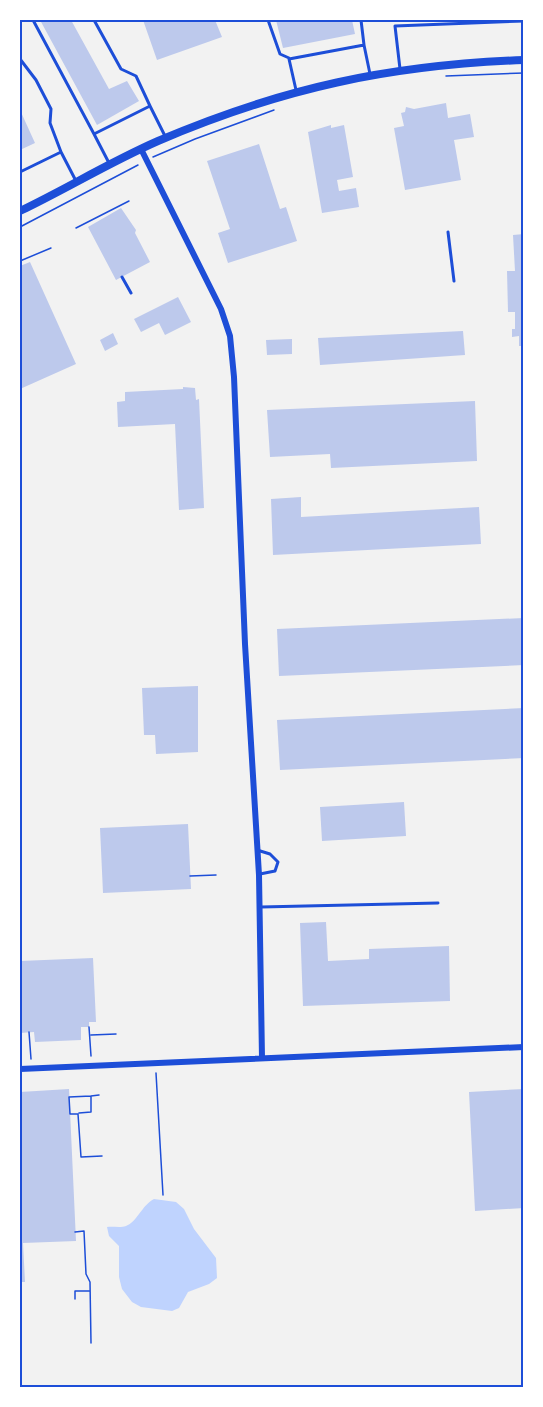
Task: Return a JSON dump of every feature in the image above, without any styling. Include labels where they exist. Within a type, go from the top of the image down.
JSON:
[{"type":"street","points":[[20,211],[166,138],[296,92],[400,69],[524,60]]},
{"type":"street","points":[[141,149],[221,309],[230,336],[234,365],[256,850],[259,874],[262,1058]]},
{"type":"street","points":[[20,1069],[524,1047]]},
{"type":"lane","points":[[33,20],[110,165]]},
{"type":"lane","points":[[94,20],[121,69],[135,76],[166,138]]},
{"type":"lane","points":[[268,20],[280,54],[289,58],[364,45]]},
{"type":"lane","points":[[361,20],[370,74]]},
{"type":"lane","points":[[392,20],[395,26],[400,69]]},
{"type":"lane","points":[[395,26],[524,21]]},
{"type":"lane","points":[[289,58],[296,92]]},
{"type":"lane","points":[[20,59],[36,80],[51,109],[50,123],[76,183]]},
{"type":"lane","points":[[94,134],[150,106]]},
{"type":"lane","points":[[20,172],[61,152]]},
{"type":"lane","points":[[448,232],[454,281]]},
{"type":"lane","points":[[122,277],[131,293]]},
{"type":"lane","points":[[256,850],[270,854],[279,861],[275,871],[259,874]]},
{"type":"lane","points":[[259,907],[438,903]]},
{"type":"path","points":[[437,76],[524,73]]},
{"type":"path","points":[[158,155],[280,108]]},
{"type":"path","points":[[20,227],[132,168]]},
{"type":"path","points":[[76,228],[129,201]]},
{"type":"path","points":[[20,261],[51,248]]},
{"type":"path","points":[[190,876],[216,875]]},
{"type":"path","points":[[89,1027],[91,1066]]},
{"type":"path","points":[[29,1032],[31,1069]]},
{"type":"path","points":[[90,1035],[116,1034]]},
{"type":"path","points":[[155,1063],[163,1195]]},
{"type":"path","points":[[91,1096],[91,1112],[70,1114],[69,1097],[99,1095]]},
{"type":"path","points":[[78,1114],[81,1157],[102,1156]]},
{"type":"path","points":[[75,1232],[84,1231],[86,1274],[90,1291],[91,1343]]},
{"type":"path","points":[[75,1299],[75,1291],[90,1291]]},
{"type":"water","points":[[154,1199],[176,1202],[184,1209],[194,1229],[216,1258],[217,1278],[209,1284],[188,1292],[179,1308],[172,1311],[141,1307],[132,1302],[122,1289],[119,1277],[119,1246],[109,1236],[107,1227],[124,1227],[130,1224]]},
{"type":"building","points":[[40,20],[71,20],[109,89],[127,81],[139,101],[97,125]]},
{"type":"building","points":[[143,20],[215,20],[222,37],[157,60]]},
{"type":"building","points":[[276,20],[352,20],[355,34],[283,48]]},
{"type":"building","points":[[446,103],[448,118],[470,114],[474,137],[454,140],[461,180],[405,190],[394,128],[404,126],[401,113],[405,112],[406,107],[414,109]]},
{"type":"building","points":[[20,110],[35,143],[20,150]]},
{"type":"building","points":[[331,125],[331,128],[344,125],[353,177],[337,180],[339,191],[356,188],[359,207],[322,213],[308,132]]},
{"type":"building","points":[[259,144],[280,209],[286,207],[297,241],[228,263],[218,233],[230,229],[207,161]]},
{"type":"building","points":[[121,208],[136,230],[135,233],[150,262],[116,280],[88,227]]},
{"type":"building","points":[[524,234],[524,346],[519,346],[519,336],[512,337],[512,329],[515,329],[515,312],[508,312],[507,271],[515,271],[513,235]]},
{"type":"building","points":[[30,262],[76,364],[20,389],[20,266]]},
{"type":"building","points":[[178,297],[191,322],[165,335],[159,323],[141,332],[134,319]]},
{"type":"building","points":[[463,331],[465,355],[320,365],[318,338]]},
{"type":"building","points":[[113,333],[118,344],[105,351],[100,340]]},
{"type":"building","points":[[292,339],[292,354],[267,355],[266,340]]},
{"type":"building","points":[[183,387],[195,388],[196,400],[199,399],[204,508],[179,510],[175,424],[118,427],[117,402],[125,401],[125,392],[183,389]]},
{"type":"building","points":[[475,401],[477,461],[331,468],[330,454],[270,457],[267,410]]},
{"type":"building","points":[[301,497],[301,517],[479,507],[481,544],[273,555],[271,499]]},
{"type":"building","points":[[524,618],[524,665],[279,676],[277,629]]},
{"type":"building","points":[[198,686],[198,752],[156,754],[155,735],[144,735],[142,688]]},
{"type":"building","points":[[524,708],[524,758],[280,770],[277,720]]},
{"type":"building","points":[[404,802],[406,836],[322,841],[320,807]]},
{"type":"building","points":[[188,824],[191,889],[103,893],[100,828]]},
{"type":"building","points":[[326,922],[328,961],[369,959],[369,949],[449,946],[450,1001],[303,1006],[300,923]]},
{"type":"building","points":[[93,958],[96,1022],[89,1022],[89,1027],[81,1027],[81,1040],[35,1042],[34,1032],[20,1033],[20,961]]},
{"type":"building","points":[[69,1089],[76,1241],[23,1243],[25,1282],[20,1282],[20,1092]]},
{"type":"building","points":[[524,1089],[524,1208],[475,1211],[469,1092]]}]
